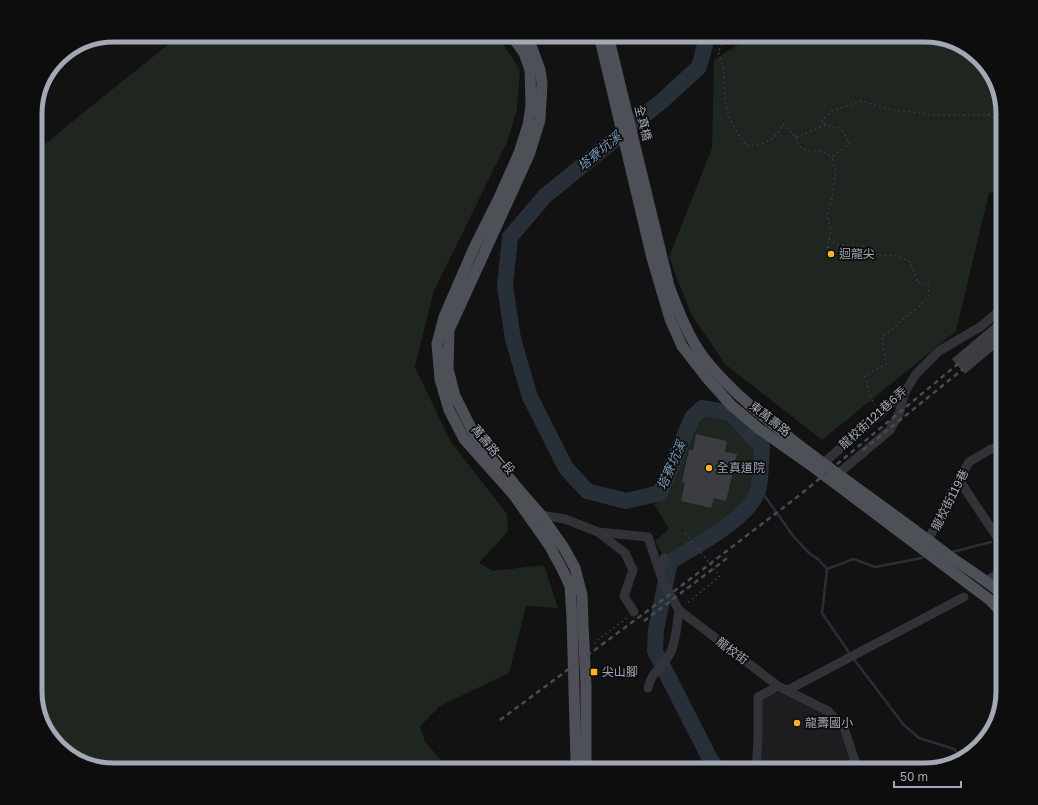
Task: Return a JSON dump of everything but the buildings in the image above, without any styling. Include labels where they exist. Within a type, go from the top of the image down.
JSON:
[{"type":"main road","name":"萬壽路一段","points":[[516,42],[524,53],[530,70],[531,106],[528,125],[519,153],[500,198],[474,248],[444,317],[438,344],[440,379],[449,410],[464,439],[564,548],[575,568],[582,595],[586,686],[586,763]]},
{"type":"main road","name":"萬壽路一段","points":[[528,42],[540,70],[542,83],[540,120],[529,156],[449,330],[448,369],[455,396],[473,432],[515,486],[536,518],[570,586],[575,763]]},
{"type":"main road","name":"全真橋","points":[[601,42],[616,112],[634,162]]},
{"type":"main road","name":"全真橋","points":[[610,42],[622,93],[634,162]]},
{"type":"main road","name":"東萬壽路","points":[[634,162],[669,286],[680,315],[691,336],[706,359],[747,402],[820,466],[923,550],[990,600],[996,606]]},
{"type":"main road","name":"東萬壽路","points":[[634,162],[652,258],[670,319],[682,346],[706,378],[726,399],[758,428],[820,466]]},
{"type":"main road","points":[[758,428],[766,419]]},
{"type":"main road","name":"東萬壽路","points":[[834,477],[929,540],[996,590]]},
{"type":"street","name":"龍校街121巷6弄","points":[[820,466],[905,392],[916,374],[940,351],[980,327],[996,314]]},
{"type":"street","points":[[834,477],[890,430],[900,414],[905,392]]},
{"type":"street","points":[[748,437],[758,428]]},
{"type":"street","name":"龍校街119巷","points":[[923,550],[948,499],[969,462],[991,449],[996,448]]},
{"type":"street","points":[[959,480],[996,536]]},
{"type":"street","name":"龍校街","points":[[536,518],[565,519],[598,532],[648,537],[663,582],[679,610],[778,686],[828,711],[844,728],[856,763]]},
{"type":"street","points":[[598,532],[625,553],[633,570],[624,596],[634,612]]},
{"type":"street","points":[[659,570],[664,563],[664,558]]},
{"type":"street","points":[[991,578],[996,575]]},
{"type":"street","points":[[788,690],[964,597]]},
{"type":"street","points":[[648,688],[652,676],[668,657],[672,649],[679,610]]},
{"type":"street","points":[[756,763],[758,697],[778,686]]},
{"type":"path","points":[[723,42],[718,52],[723,72],[726,105],[729,118],[746,146],[768,142],[779,131],[783,124],[796,137],[798,146],[807,151],[821,151],[832,157],[836,170],[832,198],[827,215],[831,230],[827,246],[829,253]]},
{"type":"path","points":[[832,157],[850,142],[840,128],[821,122],[831,111],[861,101],[893,110],[936,115],[987,115],[996,113]]},
{"type":"path","points":[[987,115],[996,118]]},
{"type":"path","points":[[796,137],[826,124]]},
{"type":"path","points":[[829,238],[837,245],[862,246],[878,255],[898,256],[910,262],[918,283],[928,284],[929,297],[882,338],[886,364],[865,376],[870,396],[880,414]]},
{"type":"path","points":[[827,246],[832,248]]},
{"type":"path","points":[[679,610],[720,576],[685,533]]},
{"type":"path","points":[[594,649],[595,642],[634,612]]},
{"type":"shaded area","points":[[171,42],[502,42],[520,70],[517,109],[507,142],[433,293],[415,367],[451,442],[507,514],[508,531],[479,563],[493,571],[544,565],[558,608],[526,606],[509,673],[440,706],[420,726],[425,742],[444,763],[109,763],[100,762],[82,756],[63,742],[54,731],[44,710],[42,696],[42,147]]},
{"type":"shaded area","points":[[743,42],[938,43],[951,47],[975,63],[989,82],[994,95],[996,114],[996,192],[989,193],[956,331],[822,440],[725,364],[691,314],[669,257],[712,148],[714,60]]},
{"type":"shaded area","points":[[705,413],[728,417],[757,446],[755,481],[750,497],[731,519],[666,562],[655,541],[669,529],[654,504],[664,498],[695,424]]},
{"type":"shaded area","name":"龍壽國小","points":[[781,692],[825,712],[841,733],[852,763],[759,763],[762,700],[774,693]]},
{"type":"waterway","name":"塔寮坑溪","points":[[705,42],[699,67],[663,100],[545,196],[510,237],[505,286],[513,339],[530,397],[566,468],[587,491],[626,501],[660,493],[692,418],[702,408],[731,413],[762,447],[759,487],[754,498],[746,509],[722,530],[670,562],[656,629],[655,651],[713,763]]},
{"type":"waterway","points":[[759,488],[794,537],[827,569],[822,613],[850,654]]},
{"type":"waterway","points":[[952,552],[991,542]]},
{"type":"waterway","points":[[827,569],[854,559],[875,567],[922,558]]},
{"type":"waterway","points":[[853,658],[903,724],[919,738],[954,749],[959,754]]},
{"type":"railway","points":[[500,720],[681,586],[801,494],[959,363]]},
{"type":"railway","points":[[863,450],[963,369]]},
{"type":"railway","points":[[644,621],[730,556]]},
{"type":"place","name":"迴龍尖","points":[[831,254]]},
{"type":"place","name":"全真道院","points":[[709,468]]},
{"type":"place","name":"尖山腳","points":[[594,672]]},
{"type":"place","name":"龍壽國小","points":[[797,723]]}]
